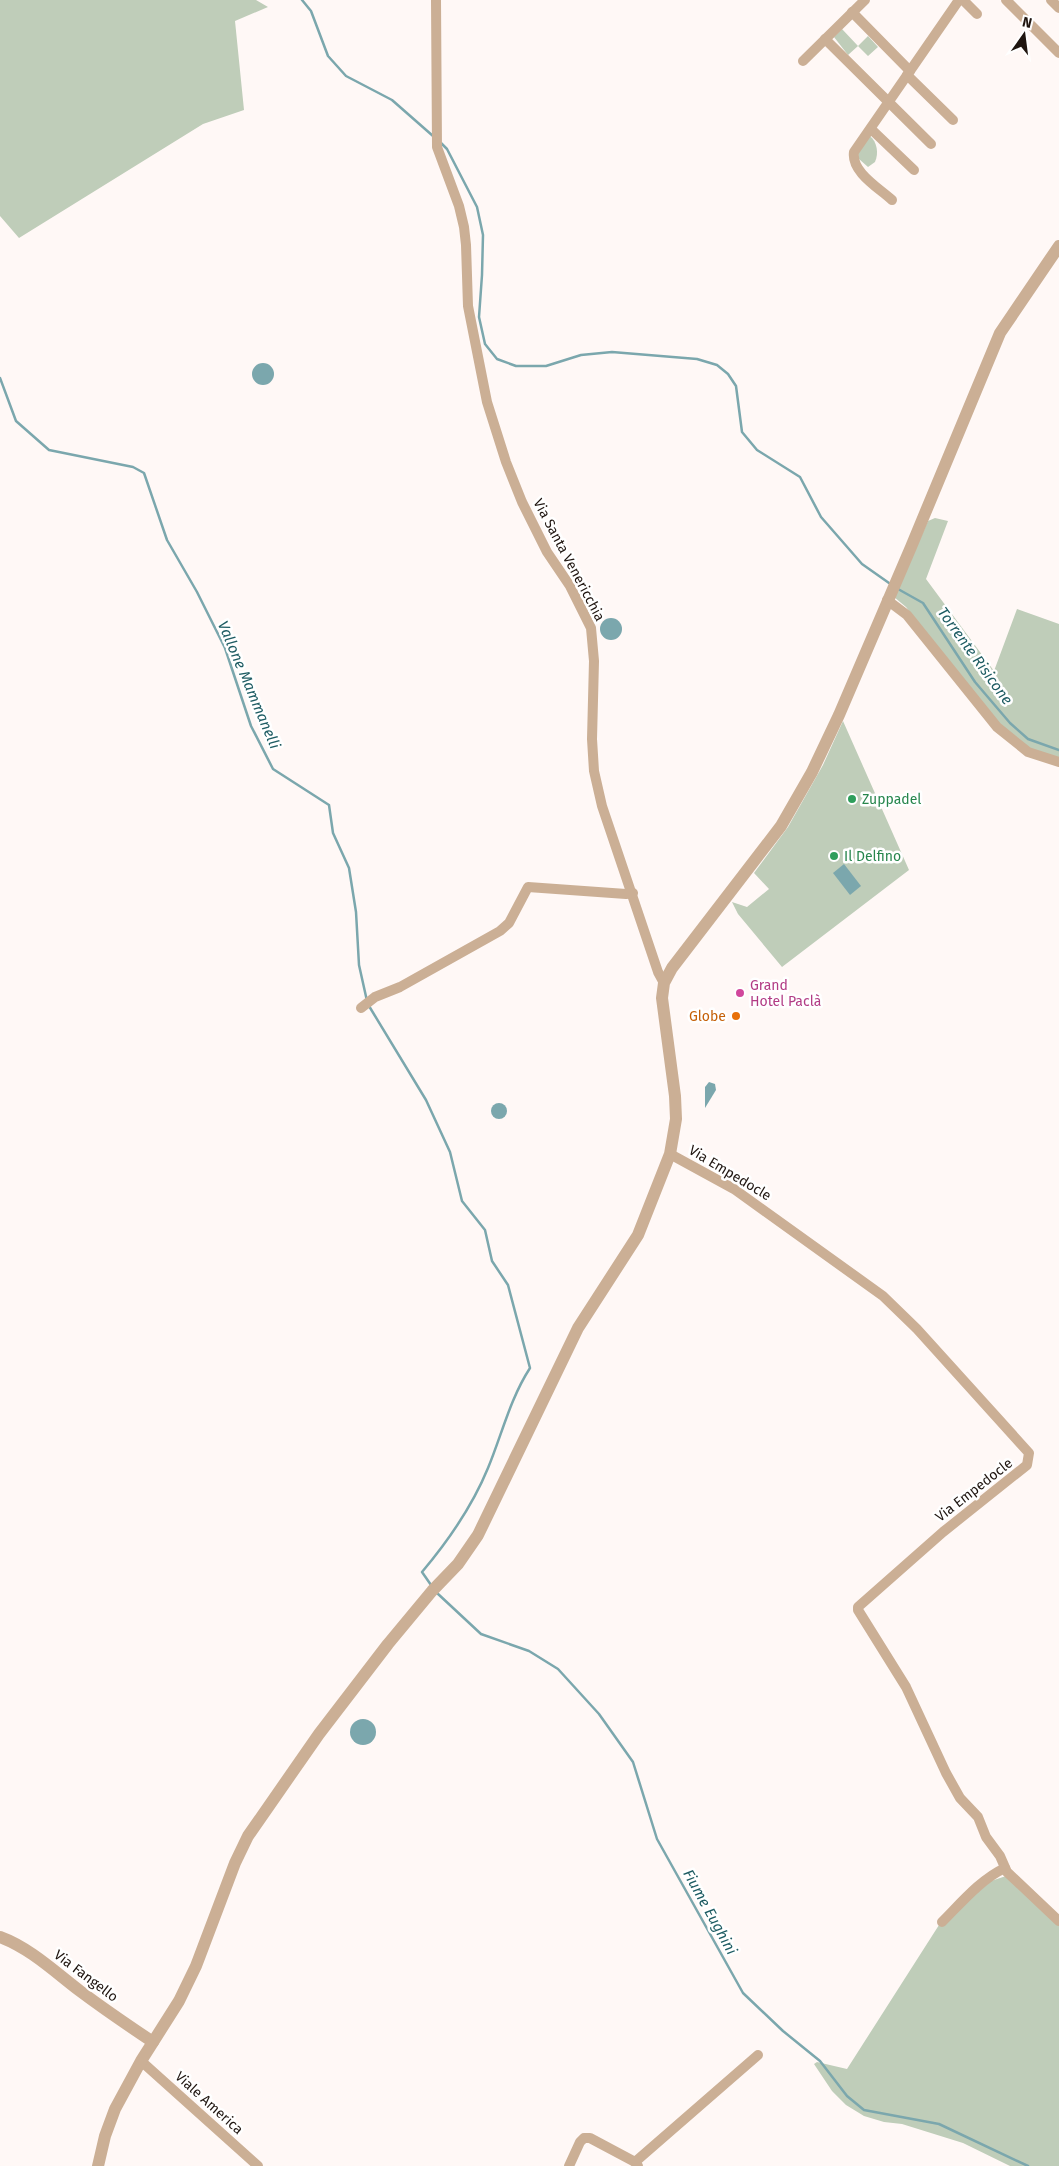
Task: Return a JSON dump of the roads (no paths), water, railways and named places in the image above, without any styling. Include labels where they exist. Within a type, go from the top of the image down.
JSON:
[{"type":"street","name":"Via Santa Venericchia","points":[[436,0],[437,147],[459,206],[464,227],[468,306],[487,402],[506,462],[522,502],[547,552],[570,586],[591,628],[594,661],[592,739],[594,771],[602,806],[633,893],[658,972],[664,983]]},
{"type":"street","points":[[803,61],[865,0]]},
{"type":"street","points":[[892,200],[856,167],[853,159],[854,152],[959,0]]},
{"type":"street","points":[[963,0],[977,14]]},
{"type":"street","points":[[1006,0],[1059,53]]},
{"type":"street","points":[[1051,0],[1059,8]]},
{"type":"street","points":[[852,12],[953,120]]},
{"type":"street","points":[[825,39],[931,144]]},
{"type":"street","points":[[871,129],[914,170]]},
{"type":"street","points":[[98,2166],[105,2136],[115,2109],[141,2061],[179,2001],[196,1966],[235,1864],[248,1836],[319,1734],[402,1626],[458,1564],[478,1535],[578,1328],[638,1235],[670,1154],[676,1119],[675,1096],[662,998],[664,983],[672,968],[786,818],[823,751],[1000,333],[1059,246]]},
{"type":"street","points":[[887,600],[907,615],[997,727],[1028,752],[1059,762]]},
{"type":"street","points":[[361,1008],[375,997],[400,987],[500,931],[509,923],[528,887],[633,893]]},
{"type":"street","name":"Via Empedocle","points":[[670,1154],[734,1189],[883,1296],[917,1329],[978,1399],[1026,1447],[1029,1453],[1027,1465],[943,1532],[858,1607],[858,1610],[906,1687],[946,1773],[960,1798],[978,1817],[986,1837],[1000,1856],[1005,1868],[1014,1881],[1059,1922]]},
{"type":"street","points":[[942,1922],[971,1894],[997,1872],[1005,1868]]},
{"type":"street","name":"Via Fangello","points":[[0,1937],[29,1953],[102,2008],[153,2042]]},
{"type":"street","points":[[569,2166],[580,2142],[584,2138],[590,2138],[637,2164],[758,2055]]},
{"type":"street","name":"Viale America","points":[[141,2061],[258,2166]]},
{"type":"water","points":[[263,363],[271,366],[274,374],[271,382],[263,385],[255,382],[252,374],[255,366]]},
{"type":"water","points":[[611,618],[619,621],[622,629],[619,637],[611,640],[603,637],[600,629],[603,621]]},
{"type":"water","points":[[844,864],[861,886],[850,895],[833,873]]},
{"type":"water","points":[[709,1082],[715,1084],[716,1090],[705,1108],[705,1087]]},
{"type":"water","points":[[499,1103],[505,1105],[507,1111],[505,1117],[499,1119],[493,1117],[491,1111],[493,1105]]},
{"type":"water","points":[[363,1719],[372,1723],[376,1732],[372,1741],[363,1745],[354,1741],[350,1732],[354,1723]]},
{"type":"waterway","name":"Torrente Risicone","points":[[302,0],[311,11],[328,56],[346,76],[392,100],[433,136]]},
{"type":"waterway","name":"Torrente Risicone","points":[[441,143],[447,149],[477,207],[483,235],[479,317],[485,344],[497,359],[516,366],[546,366],[581,355],[612,352],[697,359],[717,365],[728,374],[736,386],[742,432],[757,450],[800,477],[821,517],[862,564],[889,583]]},
{"type":"waterway","name":"Vallone Mammanelli","points":[[0,378],[16,421],[49,450],[133,467],[144,473],[167,540],[197,592],[225,648],[251,726],[273,769],[329,805],[333,833],[349,868],[356,912],[359,965],[367,1001]]},
{"type":"waterway","name":"Torrente Risicone","points":[[898,589],[923,603],[975,682],[1010,723],[1028,739],[1059,750]]},
{"type":"waterway","name":"Vallone Mammanelli","points":[[369,1006],[426,1100],[450,1152],[462,1201],[485,1230],[492,1261],[508,1285],[530,1368],[512,1404],[488,1468],[475,1496],[451,1535],[422,1572],[431,1585]]},
{"type":"waterway","name":"Fiume Eughini","points":[[437,1593],[481,1634],[529,1651],[558,1669],[599,1714],[633,1762],[657,1839],[743,1993],[783,2031],[820,2061],[847,2096],[864,2110],[939,2124],[1028,2166]]},
{"type":"place","name":"Zuppadel","points":[[852,799]]},
{"type":"place","name":"Il Delfino","points":[[834,856]]},
{"type":"place","name":"Grand Hotel Paclà","points":[[740,993]]},
{"type":"place","name":"Globe","points":[[736,1016]]}]
